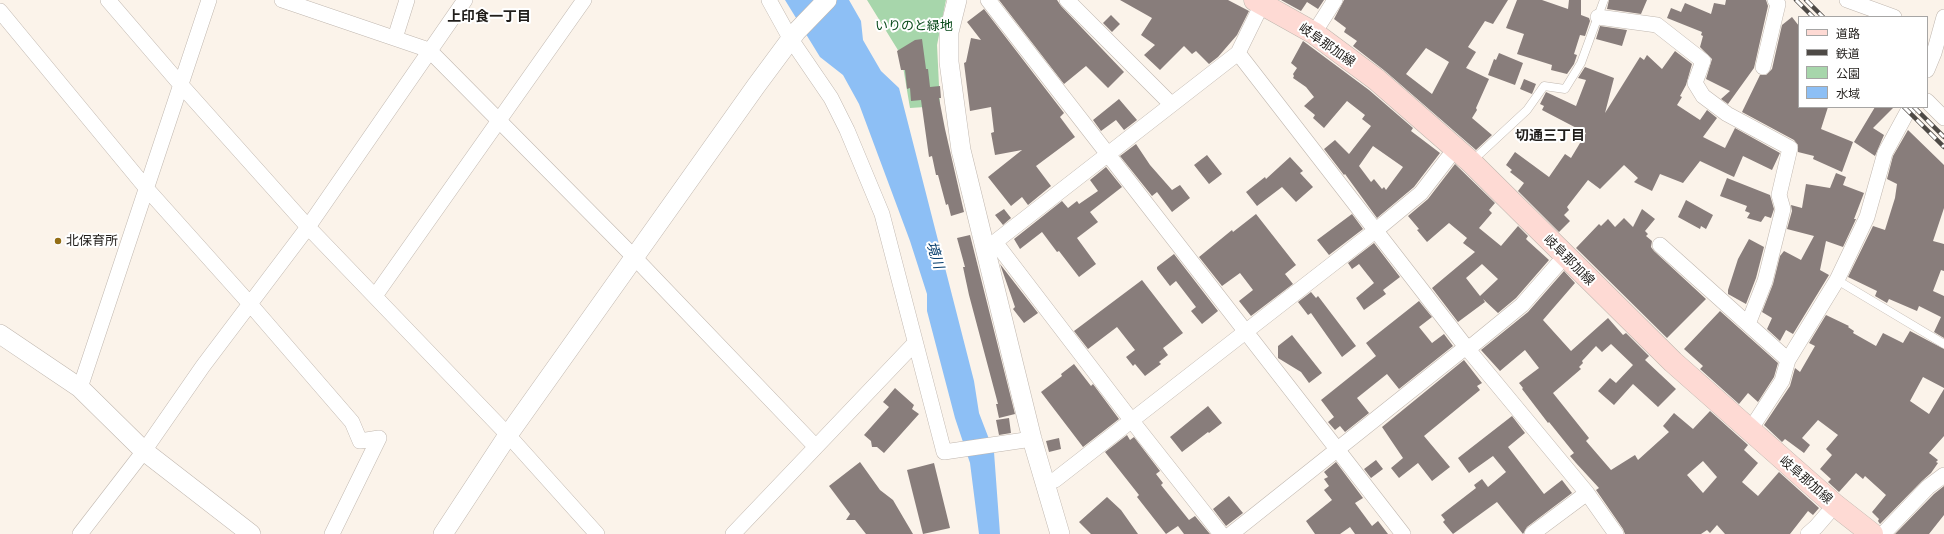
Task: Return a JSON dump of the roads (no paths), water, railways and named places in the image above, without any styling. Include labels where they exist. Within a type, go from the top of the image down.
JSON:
[{"type":"main road","name":"岐阜那加線","points":[[1258,2],[1314,33],[1377,80],[1463,156],[1672,362],[1835,505],[1872,534]]},
{"type":"street","points":[[4,0],[0,11],[146,189],[250,304],[352,422],[360,441],[379,438],[332,534]]},
{"type":"street","points":[[108,0],[181,85],[308,227],[508,435],[597,534]]},
{"type":"street","points":[[80,388],[209,0]]},
{"type":"street","points":[[282,0],[429,50],[634,258],[816,447]]},
{"type":"street","points":[[395,38],[407,0]]},
{"type":"street","points":[[80,534],[144,451],[250,304],[308,227],[465,0]]},
{"type":"street","points":[[375,296],[584,0]]},
{"type":"street","points":[[769,0],[793,35],[831,98],[847,130],[882,214],[944,452],[1032,439]]},
{"type":"street","points":[[443,534],[508,435],[793,35],[827,0]]},
{"type":"street","points":[[957,0],[950,32],[949,62],[961,150],[989,245],[1032,439],[1060,534]]},
{"type":"street","points":[[988,0],[1404,534]]},
{"type":"street","points":[[1067,0],[1171,104]]},
{"type":"street","points":[[1314,33],[1335,0]]},
{"type":"street","points":[[1763,67],[1778,4],[1775,0]]},
{"type":"street","points":[[1848,0],[1891,16]]},
{"type":"street","points":[[989,245],[1238,53],[1258,2]]},
{"type":"street","points":[[1928,63],[1933,30],[1944,16]]},
{"type":"street","points":[[1598,17],[1657,25],[1703,61],[1695,83],[1703,96],[1727,114],[1790,148],[1779,195],[1783,209],[1765,281],[1748,324]]},
{"type":"street","points":[[1238,53],[1466,347],[1586,493],[1616,534]]},
{"type":"street","points":[[1928,102],[1944,118]]},
{"type":"street","points":[[1750,430],[1782,381],[1788,360],[1837,280],[1867,217],[1885,153],[1909,108]]},
{"type":"street","points":[[1045,483],[1055,480],[1132,421],[1375,230],[1421,193],[1463,156]]},
{"type":"street","points":[[989,245],[1132,421],[1221,534]]},
{"type":"street","points":[[1660,245],[1788,360]]},
{"type":"street","points":[[1231,534],[1466,347],[1473,345],[1522,305],[1565,256]]},
{"type":"street","points":[[0,334],[80,388],[144,451],[251,534]]},
{"type":"street","points":[[733,534],[915,343]]},
{"type":"street","points":[[1883,534],[1928,487],[1944,475]]},
{"type":"street","points":[[1532,534],[1586,493]]},
{"type":"street","points":[[1808,534],[1835,505]]},
{"type":"lane","points":[[1463,156],[1527,110],[1544,86],[1565,89],[1581,63],[1604,0]]},
{"type":"lane","points":[[1837,280],[1944,344]]},
{"type":"water","name":"境川","points":[[785,0],[849,0],[861,21],[863,40],[881,71],[899,88],[974,381],[979,413],[994,452],[1000,534],[979,534],[970,463],[955,418],[927,311],[927,294],[910,241],[859,104],[843,75],[820,57]]},
{"type":"railway","points":[[1796,0],[1812,16]]},
{"type":"railway","points":[[1806,0],[1822,16]]},
{"type":"railway","points":[[1905,108],[1944,147]]},
{"type":"railway","points":[[1915,108],[1944,137]]},
{"type":"place","name":"北保育所","points":[[58,241]]},
{"type":"district","name":"上印食一丁目","points":[[489,17]]},
{"type":"district","name":"切通三丁目","points":[[1550,136]]},
{"type":"park label","name":"いりのと緑地","points":[[914,26]]}]
